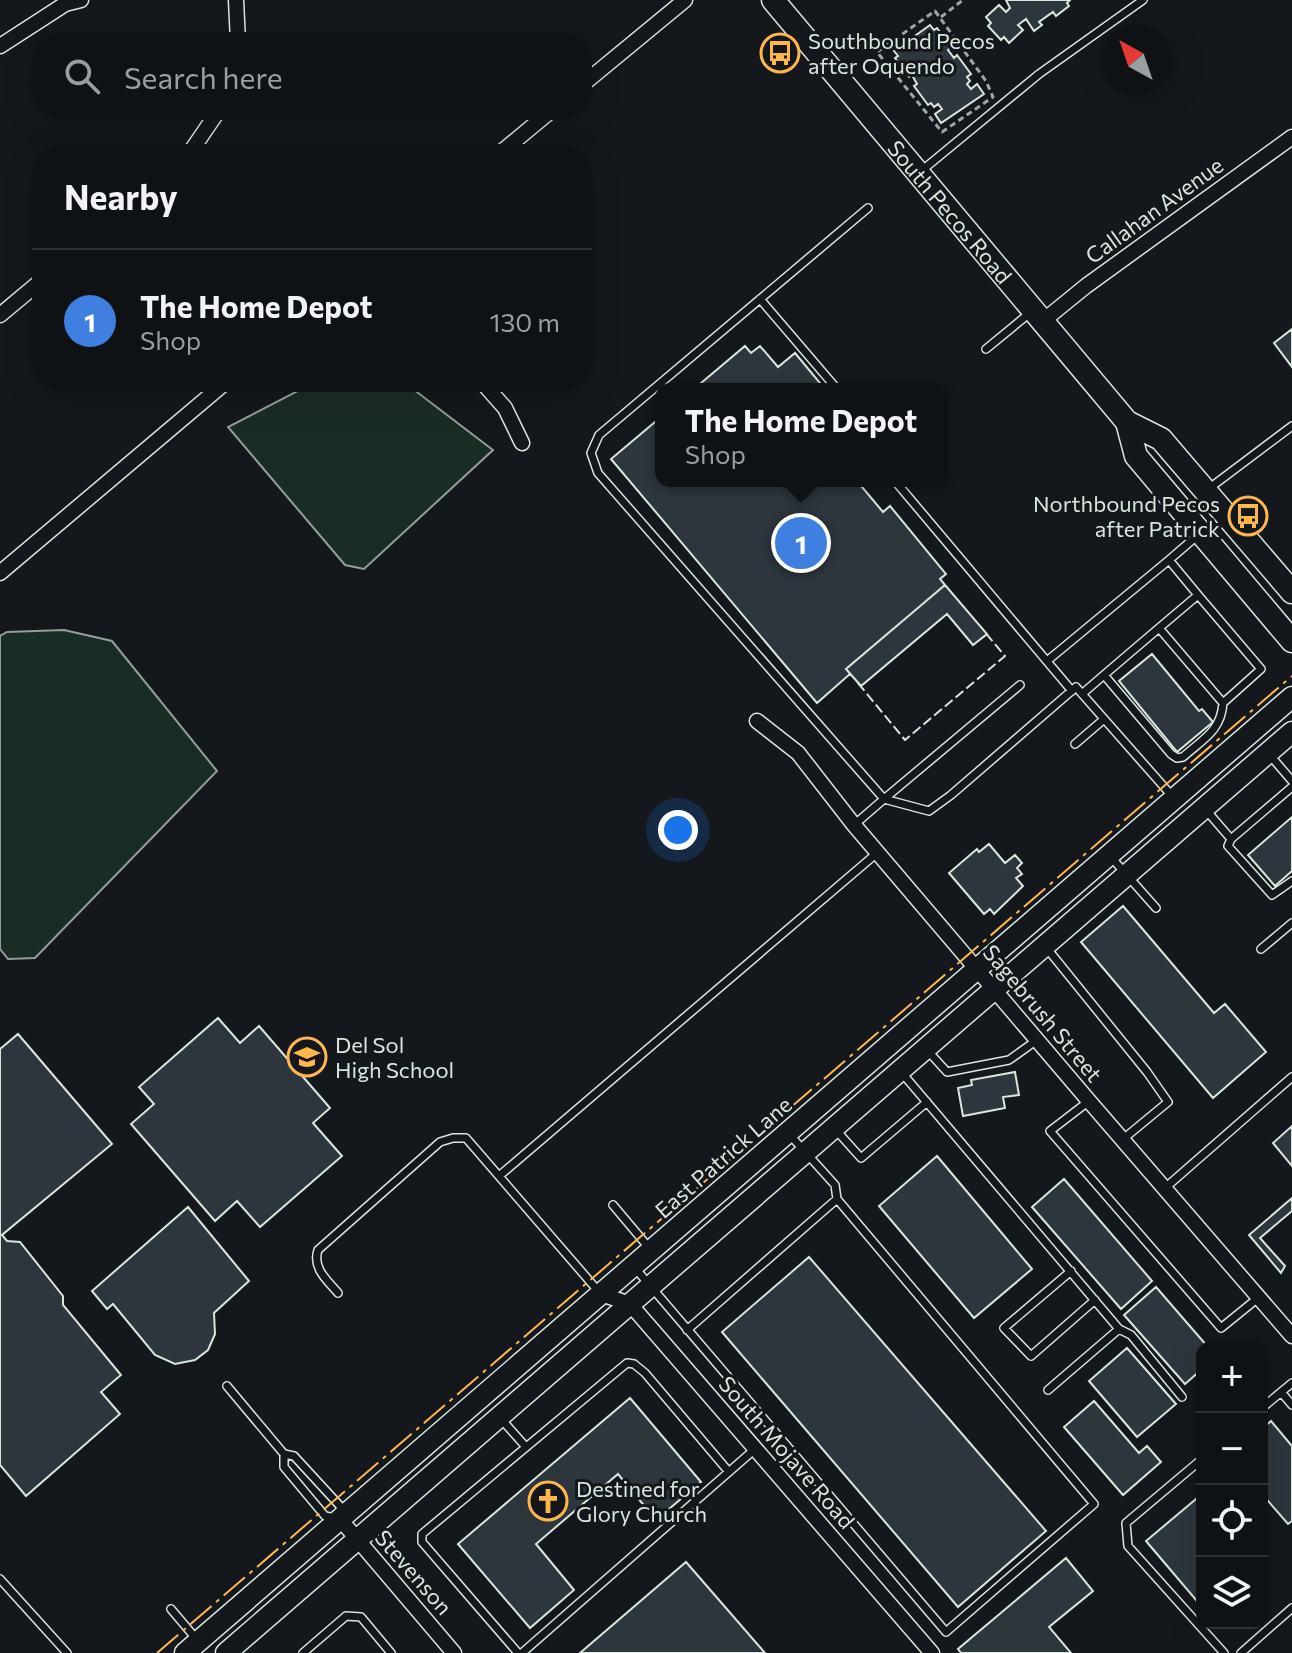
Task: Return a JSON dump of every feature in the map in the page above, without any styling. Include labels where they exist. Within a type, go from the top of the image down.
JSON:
[{"type":"main road","name":"South Pecos Road","points":[[773,0],[1127,422],[1161,439],[1292,592]]},
{"type":"main road","name":"South Pecos Road","points":[[1127,422],[1136,456],[1292,641]]},
{"type":"main road","name":"East Patrick Lane","points":[[192,1647],[1292,697]]},
{"type":"main road","points":[[226,1653],[1292,732]]},
{"type":"street","points":[[0,46],[65,4],[81,0]]},
{"type":"street","points":[[236,0],[238,32]]},
{"type":"street","points":[[592,77],[685,0]]},
{"type":"street","points":[[196,144],[212,120]]},
{"type":"street","points":[[511,144],[540,120]]},
{"type":"street","name":"Callahan Avenue","points":[[1038,315],[1086,286],[1292,137]]},
{"type":"street","points":[[0,315],[32,288]]},
{"type":"street","points":[[0,573],[214,392]]},
{"type":"street","points":[[491,392],[505,408],[522,443]]},
{"type":"street","name":"Sagebrush Street","points":[[757,721],[798,753],[854,825],[1292,1336]]},
{"type":"street","name":"South Mojave Road","points":[[601,1294],[630,1304],[932,1653]]},
{"type":"street","name":"Stevenson","points":[[340,1519],[454,1653]]},
{"type":"lane","points":[[919,173],[1039,74],[1143,0]]},
{"type":"lane","points":[[661,383],[868,208]]},
{"type":"lane","points":[[760,299],[832,383]]},
{"type":"lane","points":[[986,349],[1038,315]]},
{"type":"lane","points":[[655,388],[599,435],[591,453],[598,473],[884,799],[929,811],[1076,687],[1174,799]]},
{"type":"lane","points":[[1206,491],[1292,426]]},
{"type":"lane","points":[[900,487],[1072,691]]},
{"type":"lane","points":[[1047,661],[1201,533]]},
{"type":"lane","points":[[1169,560],[1261,669],[1223,703]]},
{"type":"lane","points":[[1082,694],[1198,595]]},
{"type":"lane","points":[[1104,675],[1171,754],[1177,758],[1183,757],[1218,726],[1223,703],[1159,628]]},
{"type":"lane","points":[[854,825],[1020,685]]},
{"type":"lane","points":[[1075,744],[1103,720]]},
{"type":"lane","points":[[1268,753],[1291,778],[1231,839],[1228,846],[1272,895],[1292,881]]},
{"type":"lane","points":[[1204,807],[1231,839]]},
{"type":"lane","points":[[499,1176],[878,852]]},
{"type":"lane","points":[[1109,855],[1156,908]]},
{"type":"lane","points":[[1261,949],[1292,923]]},
{"type":"lane","points":[[1044,945],[1168,1102],[1122,1140]]},
{"type":"lane","points":[[925,1048],[947,1072],[1009,1060],[1037,1039]]},
{"type":"lane","points":[[900,1070],[1119,1329],[1131,1335],[1182,1397]]},
{"type":"lane","points":[[1165,1188],[1292,1077]]},
{"type":"lane","points":[[1089,1101],[1050,1131],[1221,1328],[1260,1297]]},
{"type":"lane","points":[[834,1128],[861,1158],[927,1102]]},
{"type":"lane","points":[[634,1266],[946,1632],[1094,1504],[837,1199],[835,1185],[788,1133]]},
{"type":"lane","points":[[338,1293],[319,1270],[315,1257],[318,1250],[440,1142],[466,1138],[601,1294]]},
{"type":"lane","points":[[687,1330],[837,1199]]},
{"type":"lane","points":[[613,1205],[652,1251]]},
{"type":"lane","points":[[1071,1271],[1004,1328],[1031,1356],[1095,1300]]},
{"type":"lane","points":[[1048,1390],[1119,1329]]},
{"type":"lane","points":[[729,1472],[645,1373],[634,1364],[627,1363],[422,1534],[422,1542],[520,1653],[756,1449]]},
{"type":"lane","points":[[1268,1403],[1292,1383]]},
{"type":"lane","points":[[227,1386],[284,1454],[294,1456],[340,1506],[340,1519],[325,1516],[284,1467],[284,1454]]},
{"type":"lane","points":[[1281,1392],[1292,1405]]},
{"type":"lane","points":[[499,1418],[526,1447]]},
{"type":"lane","points":[[1196,1464],[1126,1523],[1128,1546],[1224,1653]]},
{"type":"lane","points":[[0,1579],[67,1653]]},
{"type":"lane","points":[[1241,1653],[1292,1608]]},
{"type":"lane","points":[[171,1609],[192,1647]]},
{"type":"lane","points":[[303,1653],[346,1616],[361,1617],[391,1653]]},
{"type":"path","points":[[941,17],[963,0]]},
{"type":"path","points":[[935,11],[941,17],[986,81],[993,97],[942,132],[877,52],[935,11]]},
{"type":"green space","points":[[296,392],[417,392],[493,450],[364,569],[345,565],[228,427]]},
{"type":"green space","points":[[64,630],[112,641],[217,771],[35,958],[8,959],[0,949],[0,636],[7,632]]},
{"type":"building","points":[[1006,0],[1070,0],[1067,3],[1069,6],[1056,16],[1053,12],[1039,22],[1042,25],[1034,31],[1026,19],[1018,25],[1023,30],[1009,43],[1004,37],[1001,40],[988,26],[991,23],[986,17],[999,5],[1006,12],[1010,8]]},
{"type":"building","points":[[930,25],[934,30],[937,28],[951,47],[948,50],[954,58],[957,55],[971,74],[967,77],[970,81],[967,84],[971,89],[977,84],[984,94],[941,123],[935,114],[942,109],[938,104],[934,107],[931,103],[928,105],[914,86],[917,84],[912,75],[909,77],[895,58],[898,56],[894,51]]},
{"type":"building","points":[[1292,329],[1292,367],[1274,343]]},
{"type":"building","points":[[745,346],[751,353],[760,346],[778,367],[795,353],[820,383],[701,383]]},
{"type":"building","points":[[655,422],[655,487],[862,487],[883,512],[890,506],[946,574],[940,579],[945,585],[846,669],[850,674],[817,703],[611,459]]},
{"type":"building","points":[[945,585],[987,634],[973,645],[947,614],[861,686],[846,669]]},
{"type":"building","points":[[1152,654],[1199,711],[1202,709],[1213,722],[1177,752],[1119,681]]},
{"type":"building","points":[[1292,817],[1292,871],[1275,886],[1248,855]]},
{"type":"building","points":[[989,844],[1005,863],[1015,855],[1022,863],[1017,868],[1022,874],[1016,878],[1023,886],[994,914],[990,909],[984,914],[949,873],[977,849],[979,852]]},
{"type":"building","points":[[1123,906],[1214,1013],[1225,1004],[1266,1052],[1213,1098],[1081,942]]},
{"type":"building","points":[[218,1018],[240,1043],[259,1026],[330,1108],[313,1123],[342,1156],[260,1227],[237,1201],[215,1221],[131,1124],[154,1104],[139,1087]]},
{"type":"building","points":[[18,1034],[112,1144],[2,1235],[7,1241],[20,1242],[63,1296],[63,1305],[121,1375],[101,1392],[120,1414],[26,1496],[0,1465],[0,1049]]},
{"type":"building","points":[[1015,1072],[1019,1095],[1003,1097],[1005,1108],[963,1116],[958,1088],[972,1085],[971,1080]]},
{"type":"building","points":[[1292,1126],[1292,1166],[1273,1143]]},
{"type":"building","points":[[937,1156],[1032,1269],[974,1318],[879,1206]]},
{"type":"building","points":[[1064,1179],[1152,1281],[1121,1309],[1032,1207]]},
{"type":"building","points":[[1292,1198],[1292,1211],[1260,1238],[1285,1266],[1281,1273],[1249,1235]]},
{"type":"building","points":[[188,1207],[249,1281],[214,1313],[215,1334],[208,1350],[195,1360],[175,1364],[155,1355],[113,1304],[107,1309],[92,1291]]},
{"type":"building","points":[[809,1257],[1046,1531],[958,1607],[722,1332]]},
{"type":"building","points":[[1156,1287],[1203,1341],[1196,1341],[1196,1374],[1185,1384],[1124,1315]]},
{"type":"building","points":[[1127,1348],[1176,1404],[1137,1437],[1089,1381]]},
{"type":"building","name":"Destined for Glory Church","points":[[630,1398],[701,1482],[656,1520],[618,1474],[536,1544],[574,1590],[530,1628],[458,1544]]},
{"type":"building","points":[[1094,1401],[1139,1453],[1147,1446],[1161,1462],[1123,1495],[1064,1427]]},
{"type":"building","points":[[1271,1421],[1292,1446],[1292,1521],[1288,1524],[1268,1501],[1268,1424]]},
{"type":"building","points":[[1196,1499],[1196,1600],[1146,1541]]},
{"type":"building","points":[[1066,1558],[1093,1591],[1049,1627],[1071,1653],[961,1653],[958,1649]]},
{"type":"building","points":[[686,1562],[765,1653],[580,1653]]},
{"type":"fence","points":[[858,683],[905,740],[1005,656],[984,631]]},
{"type":"power","points":[[157,1653],[1292,676]]},
{"type":"place","name":"Southbound Pecos after Oquendo","points":[[780,53]]},
{"type":"place","name":"Northbound Pecos after Patrick","points":[[1248,516]]},
{"type":"place","name":"The Home Depot","points":[[801,543]]},
{"type":"place","name":"Del Sol High School","points":[[307,1057]]},
{"type":"place","name":"Destined for Glory Church","points":[[548,1501]]}]
